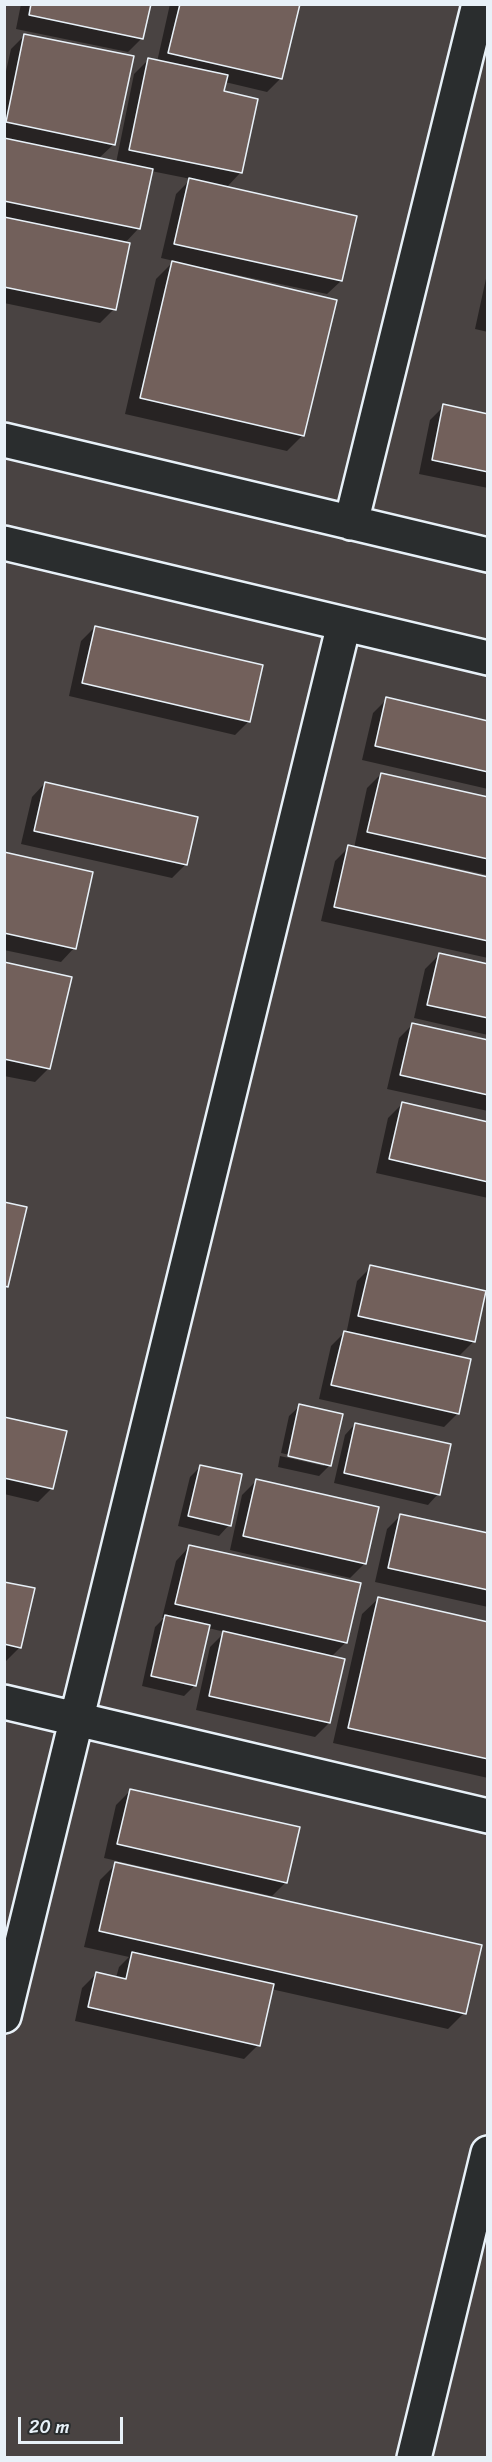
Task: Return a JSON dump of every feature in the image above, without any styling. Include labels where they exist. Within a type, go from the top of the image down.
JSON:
[{"type":"street","points":[[351,523],[478,4]]},
{"type":"street","points":[[4,440],[488,555]]},
{"type":"street","points":[[4,543],[488,658]]},
{"type":"street","points":[[4,2016],[344,624]]},
{"type":"street","points":[[4,1702],[488,1816]]},
{"type":"street","points":[[414,2457],[488,2153]]},
{"type":"shaded area","points":[[5,5],[487,5],[487,2457],[5,2457]]},
{"type":"building","points":[[31,4],[151,4],[143,39],[29,15]]},
{"type":"building","points":[[180,4],[300,4],[282,79],[168,53]]},
{"type":"building","points":[[24,34],[134,56],[115,145],[6,122]]},
{"type":"building","points":[[148,58],[228,75],[224,91],[258,99],[242,173],[129,150]]},
{"type":"building","points":[[4,138],[153,169],[140,229],[4,201]]},
{"type":"building","points":[[189,178],[357,216],[342,281],[174,244]]},
{"type":"building","points":[[4,217],[130,243],[116,310],[4,287]]},
{"type":"building","points":[[172,261],[337,300],[304,436],[140,398]]},
{"type":"building","points":[[443,404],[488,414],[488,472],[432,460]]},
{"type":"building","points":[[95,626],[263,665],[250,722],[82,683]]},
{"type":"building","points":[[386,697],[488,721],[488,772],[375,746]]},
{"type":"building","points":[[381,773],[488,797],[488,859],[367,832]]},
{"type":"building","points":[[45,782],[198,817],[187,865],[34,831]]},
{"type":"building","points":[[348,845],[488,877],[488,941],[334,907]]},
{"type":"building","points":[[4,852],[93,872],[76,949],[4,933]]},
{"type":"building","points":[[439,953],[488,964],[488,1018],[427,1005]]},
{"type":"building","points":[[4,962],[72,977],[50,1069],[4,1059]]},
{"type":"building","points":[[412,1023],[488,1040],[488,1095],[400,1075]]},
{"type":"building","points":[[402,1102],[488,1122],[488,1182],[389,1159]]},
{"type":"building","points":[[4,1202],[27,1207],[8,1287],[4,1286]]},
{"type":"building","points":[[370,1265],[486,1291],[475,1342],[358,1316]]},
{"type":"building","points":[[344,1331],[471,1359],[459,1414],[331,1385]]},
{"type":"building","points":[[299,1404],[343,1414],[331,1466],[288,1456]]},
{"type":"building","points":[[4,1417],[67,1431],[53,1489],[4,1478]]},
{"type":"building","points":[[355,1423],[451,1444],[440,1495],[344,1473]]},
{"type":"building","points":[[200,1465],[242,1474],[231,1526],[188,1516]]},
{"type":"building","points":[[256,1479],[379,1507],[366,1564],[243,1536]]},
{"type":"building","points":[[400,1514],[488,1533],[488,1590],[388,1568]]},
{"type":"building","points":[[189,1545],[361,1583],[347,1643],[175,1604]]},
{"type":"building","points":[[4,1582],[35,1588],[21,1648],[4,1644]]},
{"type":"building","points":[[378,1597],[488,1622],[488,1759],[348,1728]]},
{"type":"building","points":[[165,1615],[210,1625],[196,1686],[151,1676]]},
{"type":"building","points":[[223,1631],[345,1659],[330,1723],[209,1696]]},
{"type":"building","points":[[130,1789],[300,1827],[287,1883],[117,1844]]},
{"type":"building","points":[[115,1862],[482,1945],[466,2014],[99,1931]]},
{"type":"building","points":[[132,1952],[274,1984],[260,2046],[88,2007],[96,1972],[126,1979]]}]
